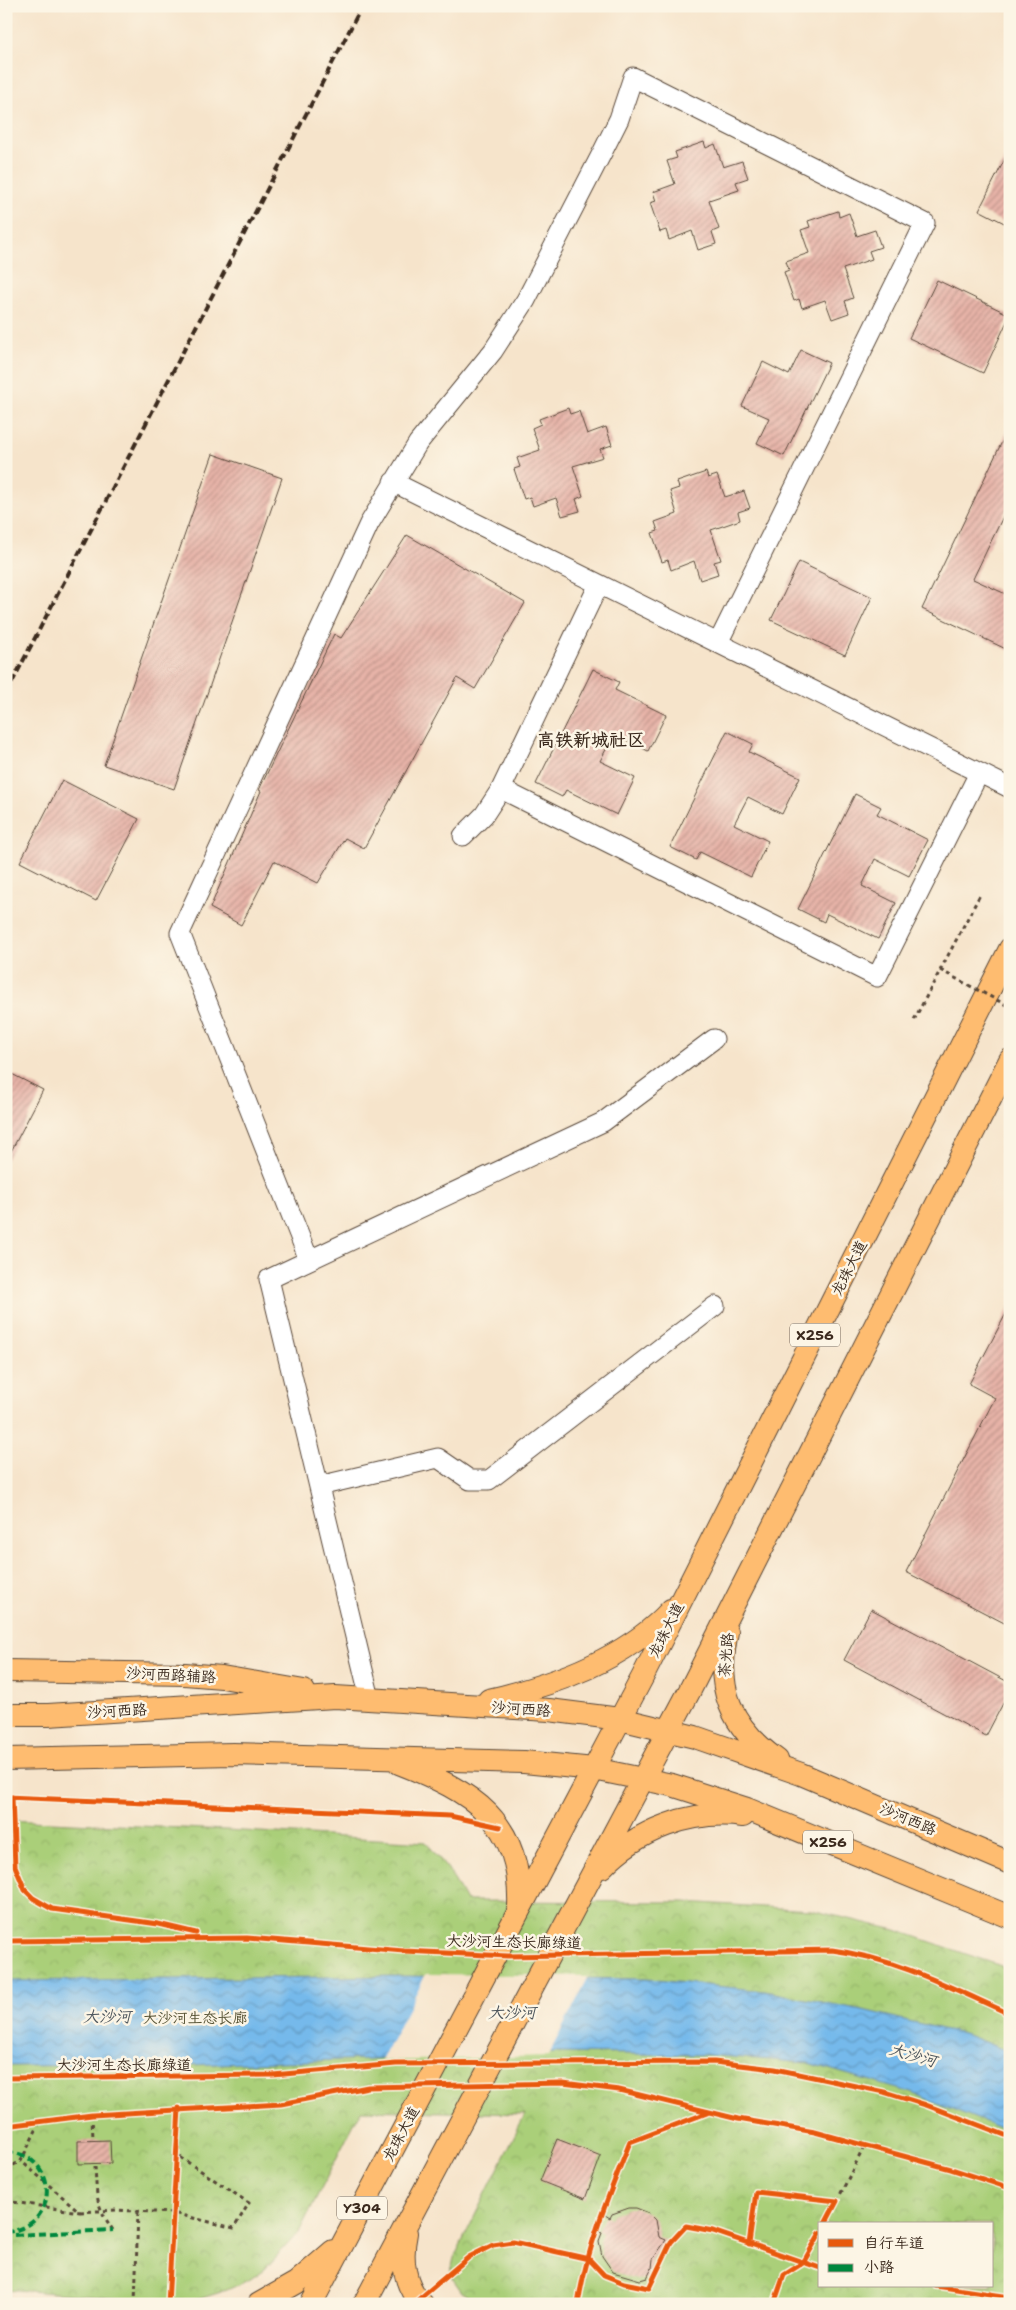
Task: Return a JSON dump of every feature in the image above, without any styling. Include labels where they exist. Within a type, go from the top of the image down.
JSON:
[{"type":"main road","name":"龙珠大道","points":[[311,2304],[620,1720],[1010,949]]},
{"type":"main road","name":"X256","points":[[643,1778],[740,1594],[1010,1060]]},
{"type":"main road","name":"茶光路","points":[[740,1594],[728,1626],[723,1653],[722,1675],[726,1696],[740,1724],[755,1743],[776,1759],[801,1774]]},
{"type":"main road","points":[[458,1704],[508,1695],[582,1670],[634,1642],[660,1621],[683,1596]]},
{"type":"main road","name":"沙河西路辅路","points":[[6,1671],[202,1675],[256,1682],[335,1697]]},
{"type":"main road","name":"沙河西路","points":[[6,1715],[48,1715],[335,1697],[549,1710],[620,1720],[668,1730],[711,1742],[801,1774],[1010,1863]]},
{"type":"main road","points":[[6,1759],[233,1754],[524,1762],[594,1769]]},
{"type":"main road","points":[[377,1757],[399,1763],[438,1780],[467,1797],[490,1815],[500,1826],[510,1843],[518,1866],[519,1911]]},
{"type":"main road","name":"X256","points":[[594,1769],[643,1778],[721,1800],[773,1819],[1010,1917]]},
{"type":"main road","points":[[364,2304],[643,1778]]},
{"type":"main road","points":[[589,1880],[612,1856],[636,1839],[665,1825],[712,1814],[773,1819]]},
{"type":"main road","points":[[410,2218],[404,2244],[404,2265],[407,2280],[422,2304]]},
{"type":"main road","points":[[259,2304],[296,2283],[320,2264],[346,2238]]},
{"type":"street","points":[[309,1260],[180,933],[356,547],[393,482],[430,427],[493,351],[522,307],[604,151],[619,119],[633,77],[925,223],[718,643]]},
{"type":"street","points":[[393,482],[1010,788]]},
{"type":"street","points":[[463,836],[484,815],[501,789],[599,584]]},
{"type":"street","points":[[501,789],[877,977],[979,773]]},
{"type":"street","points":[[370,1699],[268,1279],[603,1122],[714,1039]]},
{"type":"street","points":[[319,1486],[438,1458],[470,1480],[489,1480],[715,1306]]},
{"type":"path","points":[[914,1020],[981,893]]},
{"type":"path","points":[[940,970],[1010,1007]]},
{"type":"path","points":[[83,2116],[102,2114]]},
{"type":"path","points":[[92,2115],[93,2139]]},
{"type":"path","points":[[32,2122],[50,2119]]},
{"type":"path","points":[[6,2169],[21,2161],[41,2120]]},
{"type":"path","points":[[858,2143],[874,2148]]},
{"type":"path","points":[[833,2208],[865,2145]]},
{"type":"path","points":[[176,2164],[177,2146]]},
{"type":"path","points":[[6,2201],[80,2212],[138,2211],[173,2213],[234,2228],[249,2203],[177,2155]]},
{"type":"path","points":[[21,2161],[80,2212]]},
{"type":"path","points":[[95,2166],[100,2211],[114,2230]]},
{"type":"path","points":[[828,2200],[837,2201]]},
{"type":"path","points":[[173,2222],[174,2203]]},
{"type":"path","points":[[135,2304],[138,2211]]},
{"type":"green space","name":"大沙河生态长廊","points":[[6,1820],[226,1830],[426,1842],[448,1869],[466,1901],[685,1902],[811,1910],[896,1930],[1010,1969],[1010,2304],[483,2304],[462,2292],[450,2275],[454,2258],[525,2114],[361,2110],[299,2232],[265,2269],[249,2280],[227,2290],[184,2304],[6,2289]]},
{"type":"water","name":"大沙河","points":[[402,1976],[647,1979],[765,1991],[863,2010],[967,2035],[1010,2052],[1010,2132],[912,2093],[808,2063],[707,2055],[556,2053],[188,2065],[6,2066],[6,1981]]},
{"type":"pier","points":[[426,1974],[589,1976],[548,2056],[381,2061]]},
{"type":"building","points":[[704,142],[706,148],[715,144],[723,167],[742,161],[748,178],[736,182],[739,190],[709,200],[719,229],[712,232],[716,244],[698,250],[692,231],[669,240],[666,230],[660,232],[650,203],[656,201],[653,192],[675,184],[667,161],[677,158],[675,152]]},
{"type":"building","points":[[1010,149],[1010,226],[979,210]]},
{"type":"building","points":[[838,211],[839,217],[849,213],[857,236],[875,230],[881,247],[869,251],[872,259],[843,269],[853,298],[845,301],[849,313],[832,319],[825,300],[802,308],[799,299],[794,301],[784,272],[789,270],[786,261],[809,253],[801,230],[810,227],[808,221]]},
{"type":"building","points":[[937,280],[1010,315],[983,373],[909,338]]},
{"type":"building","points":[[801,350],[829,363],[784,456],[757,443],[769,418],[742,406],[763,362],[789,375]]},
{"type":"building","points":[[568,408],[570,414],[579,411],[587,434],[606,427],[612,445],[600,449],[603,457],[573,466],[583,496],[576,499],[580,511],[562,516],[556,498],[533,506],[530,497],[524,499],[514,469],[520,467],[517,458],[540,450],[532,428],[541,424],[539,419]]},
{"type":"building","points":[[1010,425],[1010,502],[973,579],[1010,596],[1010,651],[922,609]]},
{"type":"building","points":[[213,454],[282,478],[174,789],[104,765]]},
{"type":"building","points":[[706,472],[708,478],[717,475],[725,497],[744,491],[750,508],[738,512],[740,520],[711,530],[721,560],[714,562],[718,574],[700,580],[694,561],[671,570],[668,560],[662,562],[652,533],[658,531],[655,522],[677,514],[670,491],[679,488],[677,482]]},
{"type":"building","points":[[407,535],[525,603],[475,689],[457,678],[364,848],[345,838],[318,883],[274,861],[241,925],[210,908],[261,791],[259,790],[334,634],[341,638]]},
{"type":"building","points":[[799,562],[872,597],[845,655],[771,620]]},
{"type":"building","points":[[593,669],[619,682],[615,690],[666,715],[648,751],[614,734],[600,761],[635,778],[617,815],[566,790],[562,797],[536,784]]},
{"type":"building","points":[[727,731],[753,744],[749,752],[800,777],[782,814],[748,797],[734,824],[768,841],[751,877],[700,852],[696,860],[670,847]]},
{"type":"building","points":[[62,780],[139,819],[96,901],[20,862]]},
{"type":"building","points":[[855,794],[881,807],[877,814],[928,840],[909,876],[875,859],[862,886],[896,903],[878,939],[827,914],[824,922],[798,909]]},
{"type":"building","points":[[6,1071],[43,1090],[6,1161]]},
{"type":"building","points":[[1010,1306],[1010,1626],[906,1572],[995,1398],[969,1384]]},
{"type":"building","points":[[871,1609],[1010,1683],[1010,1690],[986,1736],[844,1660]]},
{"type":"building","points":[[557,2139],[601,2156],[585,2199],[540,2181]]},
{"type":"building","points":[[110,2140],[111,2163],[78,2164],[78,2141]]},
{"type":"building","points":[[629,2208],[636,2208],[649,2213],[656,2220],[659,2237],[666,2240],[653,2259],[652,2268],[647,2278],[640,2280],[613,2272],[602,2256],[599,2241],[602,2233],[598,2231],[605,2215],[610,2218],[612,2214]]},
{"type":"railway","points":[[6,694],[362,6]]},
{"type":"marked path","points":[[6,2152],[24,2156],[37,2165],[44,2177],[47,2191],[44,2205],[37,2218],[24,2227],[6,2232]]},
{"type":"marked path","points":[[14,2235],[113,2230]]},
{"type":"cycle path","points":[[6,1797],[450,1816],[500,1827]]},
{"type":"cycle path","points":[[12,1797],[15,1866],[25,1890],[33,1898],[52,1909],[158,1924],[196,1933]]},
{"type":"cycle path","name":"大沙河生态长廊绿道","points":[[6,1941],[247,1938],[404,1951],[508,1956],[832,1950],[855,1954],[901,1967],[945,1984],[1010,2014]]},
{"type":"cycle path","name":"大沙河生态长廊绿道","points":[[6,2078],[273,2075],[396,2064],[714,2062],[775,2069],[884,2092],[926,2105],[1010,2137]]},
{"type":"cycle path","points":[[6,2126],[92,2115],[281,2104],[368,2087],[563,2083],[619,2090],[738,2119],[815,2132],[951,2169],[1010,2188]]},
{"type":"cycle path","points":[[168,2304],[179,2108]]},
{"type":"cycle path","points":[[578,2304],[593,2241],[630,2142],[707,2113]]},
{"type":"cycle path","points":[[749,2244],[756,2192],[837,2201],[826,2222]]},
{"type":"cycle path","points":[[418,2300],[469,2257],[493,2245],[513,2242],[589,2259],[604,2275],[624,2283],[649,2288],[671,2242],[686,2226],[713,2231],[818,2267]]},
{"type":"cycle path","points":[[774,2304],[784,2275],[803,2263],[818,2237]]},
{"type":"cycle path","points":[[949,2288],[1010,2297]]},
{"type":"district","name":"高铁新城社区","points":[[591,740]]}]
